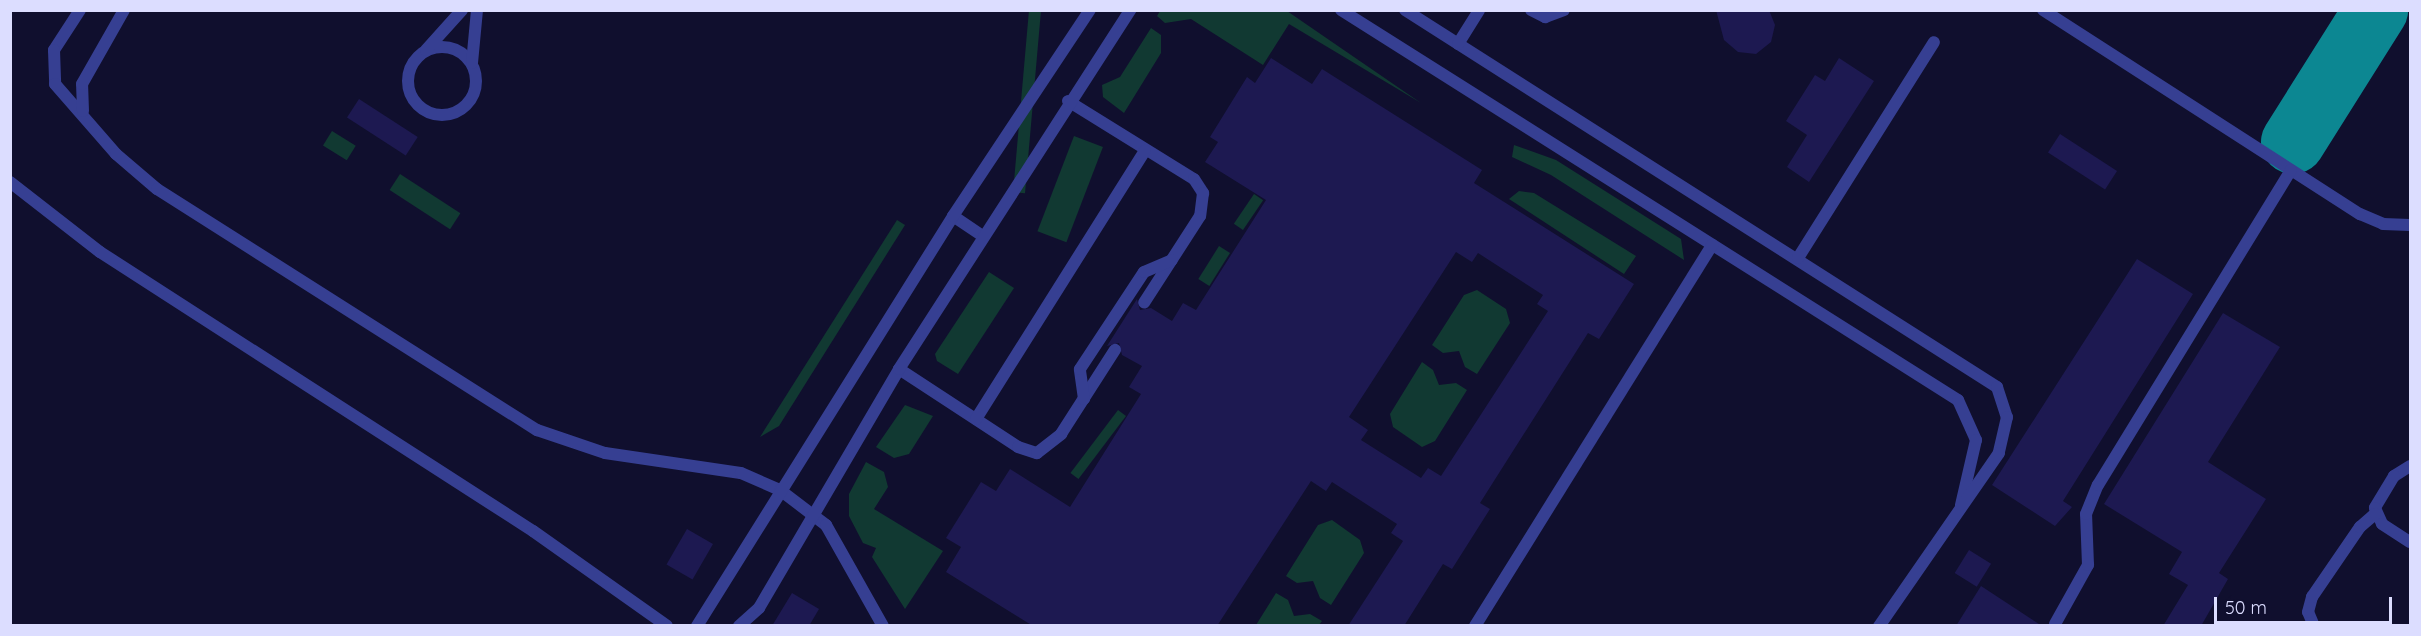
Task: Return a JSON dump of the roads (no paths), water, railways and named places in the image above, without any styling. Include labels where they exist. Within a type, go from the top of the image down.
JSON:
[{"type":"street","points":[[80,10],[54,50],[51,66],[60,92],[83,111],[116,154],[157,189],[537,430],[605,453],[741,473],[780,490],[816,513],[883,626]]},
{"type":"street","points":[[83,111],[82,84],[123,10]]},
{"type":"street","points":[[462,10],[424,52],[407,79],[412,99],[428,114],[450,115],[468,104],[477,84],[472,63],[477,10]]},
{"type":"street","points":[[697,626],[952,216],[1090,10]]},
{"type":"street","points":[[739,626],[753,621],[899,369],[1068,101],[1130,10]]},
{"type":"street","points":[[1341,10],[1958,400],[1971,418],[1976,440],[1961,506]]},
{"type":"street","points":[[1405,10],[1988,377],[2002,395],[2007,417],[2003,442],[1879,626]]},
{"type":"street","points":[[1458,44],[1479,10]]},
{"type":"street","points":[[1531,10],[1545,17],[1564,10]]},
{"type":"street","points":[[2043,10],[2360,214],[2383,224],[2410,225]]},
{"type":"street","points":[[1798,258],[1934,42]]},
{"type":"street","points":[[424,52],[455,49],[472,63]]},
{"type":"street","points":[[1068,101],[1145,151],[1194,179],[1203,193],[1203,209],[1144,303]]},
{"type":"street","points":[[976,419],[1145,151]]},
{"type":"street","points":[[2055,624],[2088,565],[2086,514],[2098,485],[2291,170]]},
{"type":"street","points":[[10,182],[100,252],[533,531],[667,626]]},
{"type":"street","points":[[952,216],[983,236]]},
{"type":"street","points":[[1475,626],[1712,245]]},
{"type":"street","points":[[1083,399],[1080,369],[1144,272],[1172,260]]},
{"type":"street","points":[[899,369],[1024,451],[1037,453],[1055,441],[1115,350]]},
{"type":"street","points":[[2314,626],[2308,612],[2312,597],[2360,527],[2375,514],[2376,502],[2394,476],[2410,466]]},
{"type":"street","points":[[2375,514],[2410,542]]}]
